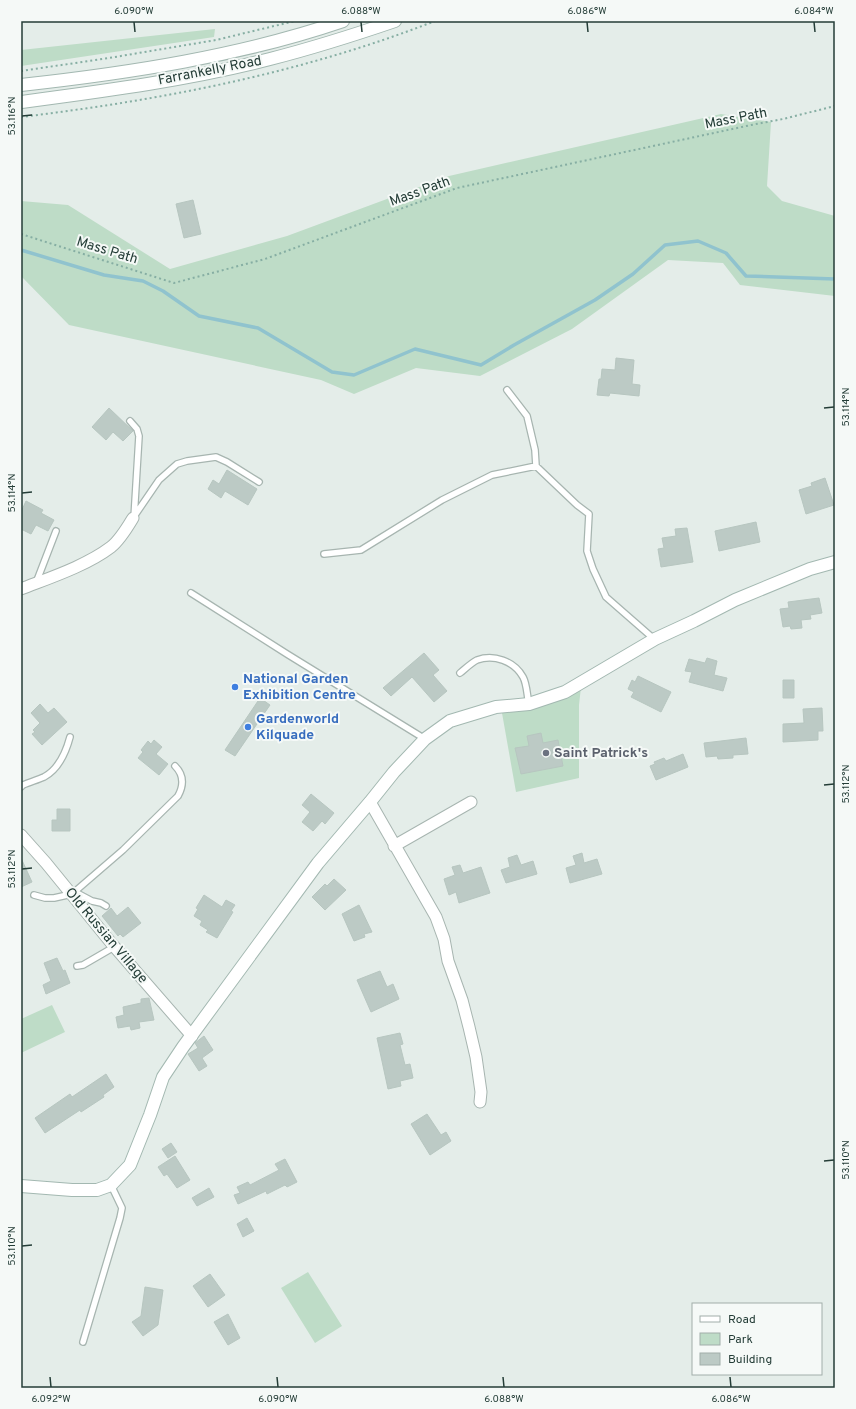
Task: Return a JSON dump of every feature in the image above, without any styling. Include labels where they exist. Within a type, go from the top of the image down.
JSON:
[{"type":"street","name":"Farrankelly Road","points":[[21,85],[100,75],[214,56],[344,21]]},
{"type":"street","name":"Farrankelly Road","points":[[21,102],[90,93],[211,72],[327,44],[396,21]]},
{"type":"street","points":[[21,589],[69,570],[111,547],[119,539],[134,518]]},
{"type":"street","points":[[21,1186],[72,1190],[97,1190],[111,1185],[130,1165],[163,1077],[183,1047],[318,863],[394,772],[425,739],[450,721],[496,707],[529,704],[565,692],[655,639],[742,597],[810,569],[835,562]]},
{"type":"street","points":[[370,802],[436,917],[444,939],[448,961],[462,1000],[474,1050],[480,1102]]},
{"type":"street","points":[[394,846],[471,802]]},
{"type":"street","name":"Old Russian Village","points":[[21,835],[73,893],[114,947],[192,1036]]},
{"type":"lane","points":[[507,390],[527,416],[535,450],[536,466],[576,505],[589,514],[587,551],[593,569],[606,597],[655,639]]},
{"type":"lane","points":[[130,421],[137,429],[139,436],[134,518]]},
{"type":"lane","points":[[134,518],[159,480],[177,464],[187,461],[216,457],[227,462],[259,482]]},
{"type":"lane","points":[[324,554],[361,550],[442,500],[492,474],[536,466]]},
{"type":"lane","points":[[36,583],[56,531]]},
{"type":"lane","points":[[191,593],[425,739]]},
{"type":"lane","points":[[460,673],[476,661],[489,658],[500,659],[514,666],[523,678],[529,704]]},
{"type":"lane","points":[[21,787],[46,776],[51,771],[66,753],[70,737]]},
{"type":"lane","points":[[34,895],[45,898],[54,898],[73,893],[123,850],[178,796],[182,789],[181,774],[175,766]]},
{"type":"lane","points":[[73,893],[92,901],[101,902],[106,906]]},
{"type":"lane","points":[[77,966],[83,965],[114,947]]},
{"type":"lane","points":[[83,1342],[122,1208],[111,1185]]},
{"type":"path","points":[[21,71],[216,40],[295,21]]},
{"type":"path","name":"Mass Path","points":[[21,234],[174,283],[265,259],[457,188],[783,119],[835,106]]},
{"type":"green space","points":[[215,29],[214,37],[21,66],[21,50]]},
{"type":"green space","points":[[721,114],[771,122],[767,186],[782,201],[835,216],[835,296],[740,285],[723,263],[668,260],[572,329],[480,376],[416,368],[354,394],[321,380],[69,325],[21,276],[21,201],[68,205],[170,269],[287,236],[449,176]]},
{"type":"green space","points":[[581,687],[579,705],[579,778],[516,792],[502,713],[529,710]]},
{"type":"green space","points":[[52,1005],[65,1032],[21,1053],[21,1019]]},
{"type":"green space","points":[[308,1272],[342,1326],[315,1343],[281,1288]]},
{"type":"building","points":[[193,200],[201,234],[184,238],[176,204]]},
{"type":"building","points":[[616,358],[634,360],[632,384],[640,385],[639,396],[610,393],[609,396],[597,395],[602,369],[615,370]]},
{"type":"building","points":[[109,408],[133,431],[123,441],[113,432],[106,440],[92,427]]},
{"type":"building","points":[[227,470],[257,489],[248,505],[225,491],[221,498],[208,489],[213,480],[219,484]]},
{"type":"building","points":[[825,478],[834,505],[806,514],[799,490],[812,486],[811,483]]},
{"type":"building","points":[[26,501],[43,510],[41,513],[54,520],[48,531],[36,525],[31,534],[21,529],[21,512]]},
{"type":"building","points":[[756,522],[760,542],[719,551],[715,531]]},
{"type":"building","points":[[687,528],[693,562],[661,567],[658,549],[664,548],[662,538],[676,536],[675,529]]},
{"type":"building","points":[[819,598],[822,613],[810,615],[811,619],[801,620],[802,628],[791,629],[790,626],[783,627],[780,609],[789,608],[788,602]]},
{"type":"building","points":[[424,653],[439,670],[433,675],[447,691],[434,702],[412,677],[391,696],[383,688]]},
{"type":"building","points":[[707,658],[717,661],[714,675],[727,678],[723,691],[689,682],[692,672],[685,671],[689,659],[705,663]]},
{"type":"building","points":[[638,676],[671,692],[661,712],[631,697],[634,692],[628,689],[632,680],[635,682]]},
{"type":"building","points":[[783,680],[794,680],[794,698],[783,698]]},
{"type":"building","name":"Gardenworld Kilquade","points":[[260,698],[270,705],[235,756],[225,750]]},
{"type":"building","points":[[40,704],[48,713],[54,708],[67,722],[42,745],[32,734],[35,732],[33,730],[40,723],[31,713]]},
{"type":"building","points":[[822,708],[823,731],[818,731],[818,740],[783,742],[783,724],[804,723],[803,709]]},
{"type":"building","name":"Saint Patrick's","points":[[541,733],[543,743],[558,740],[563,766],[521,774],[515,748],[529,746],[527,736]]},
{"type":"building","points":[[746,738],[748,754],[733,755],[733,758],[718,759],[717,756],[706,757],[704,743]]},
{"type":"building","points":[[154,740],[162,747],[156,754],[168,764],[159,775],[138,758],[143,752],[141,750],[148,741],[151,744]]},
{"type":"building","points":[[683,754],[688,767],[656,780],[650,766],[655,764],[654,762],[664,758],[666,761]]},
{"type":"building","points":[[311,794],[334,813],[325,824],[322,821],[313,831],[302,822],[310,812],[302,805]]},
{"type":"building","points":[[57,809],[70,809],[70,831],[52,831],[52,820],[57,820]]},
{"type":"building","points":[[582,853],[584,863],[597,859],[602,874],[570,883],[566,868],[576,865],[573,856]]},
{"type":"building","points":[[517,855],[521,865],[533,861],[537,874],[506,883],[501,870],[510,867],[508,858]]},
{"type":"building","points":[[21,858],[32,882],[21,887]]},
{"type":"building","points":[[460,865],[463,873],[481,867],[490,893],[459,903],[456,892],[449,895],[444,879],[455,875],[452,867]]},
{"type":"building","points":[[334,879],[346,890],[325,910],[312,897],[325,884],[327,886]]},
{"type":"building","points":[[204,895],[222,907],[226,900],[235,905],[231,911],[233,912],[217,938],[206,932],[208,930],[200,925],[202,921],[194,916],[198,909],[196,908]]},
{"type":"building","points":[[359,905],[372,932],[364,934],[365,937],[354,941],[342,914]]},
{"type":"building","points":[[128,907],[141,923],[123,937],[120,934],[118,936],[102,916],[111,908],[117,916]]},
{"type":"building","points":[[57,958],[63,971],[65,970],[70,983],[46,994],[43,985],[51,981],[44,963]]},
{"type":"building","points":[[380,971],[387,987],[393,984],[399,999],[371,1012],[357,980]]},
{"type":"building","points":[[149,998],[154,1020],[139,1022],[140,1028],[131,1030],[130,1026],[118,1028],[116,1017],[124,1015],[123,1007],[141,1003],[141,999]]},
{"type":"building","points":[[400,1033],[403,1044],[400,1045],[405,1065],[410,1064],[413,1078],[400,1081],[401,1086],[388,1089],[377,1038]]},
{"type":"building","points":[[204,1036],[213,1050],[202,1058],[207,1066],[199,1071],[188,1054],[198,1048],[195,1043]]},
{"type":"building","points":[[106,1074],[114,1087],[103,1095],[104,1097],[81,1112],[80,1110],[45,1133],[35,1118],[70,1094],[72,1097]]},
{"type":"building","points":[[427,1114],[441,1135],[446,1132],[451,1141],[430,1155],[411,1124]]},
{"type":"building","points":[[171,1143],[177,1152],[168,1158],[162,1149]]},
{"type":"building","points":[[175,1156],[190,1180],[177,1188],[167,1174],[164,1176],[158,1167]]},
{"type":"building","points":[[285,1159],[297,1182],[287,1187],[285,1185],[267,1194],[266,1191],[238,1204],[234,1195],[240,1193],[237,1187],[248,1182],[250,1185],[279,1170],[275,1164]]},
{"type":"building","points":[[209,1188],[214,1197],[197,1206],[192,1198]]},
{"type":"building","points":[[247,1218],[254,1231],[243,1237],[237,1224]]},
{"type":"building","points":[[210,1274],[225,1295],[208,1307],[193,1286]]},
{"type":"building","points":[[145,1287],[163,1290],[158,1325],[143,1336],[132,1322],[141,1316]]},
{"type":"building","points":[[228,1314],[240,1338],[228,1345],[214,1322]]},
{"type":"waterway","points":[[21,250],[104,275],[143,281],[163,291],[199,316],[258,328],[332,372],[354,375],[415,349],[481,365],[595,300],[633,274],[665,245],[698,241],[726,253],[746,276],[835,279]]},
{"type":"place","name":"National Garden Exhibition Centre","points":[[235,687]]},
{"type":"place","name":"Gardenworld Kilquade","points":[[248,727]]},
{"type":"place","name":"Saint Patrick's","points":[[546,753]]}]
